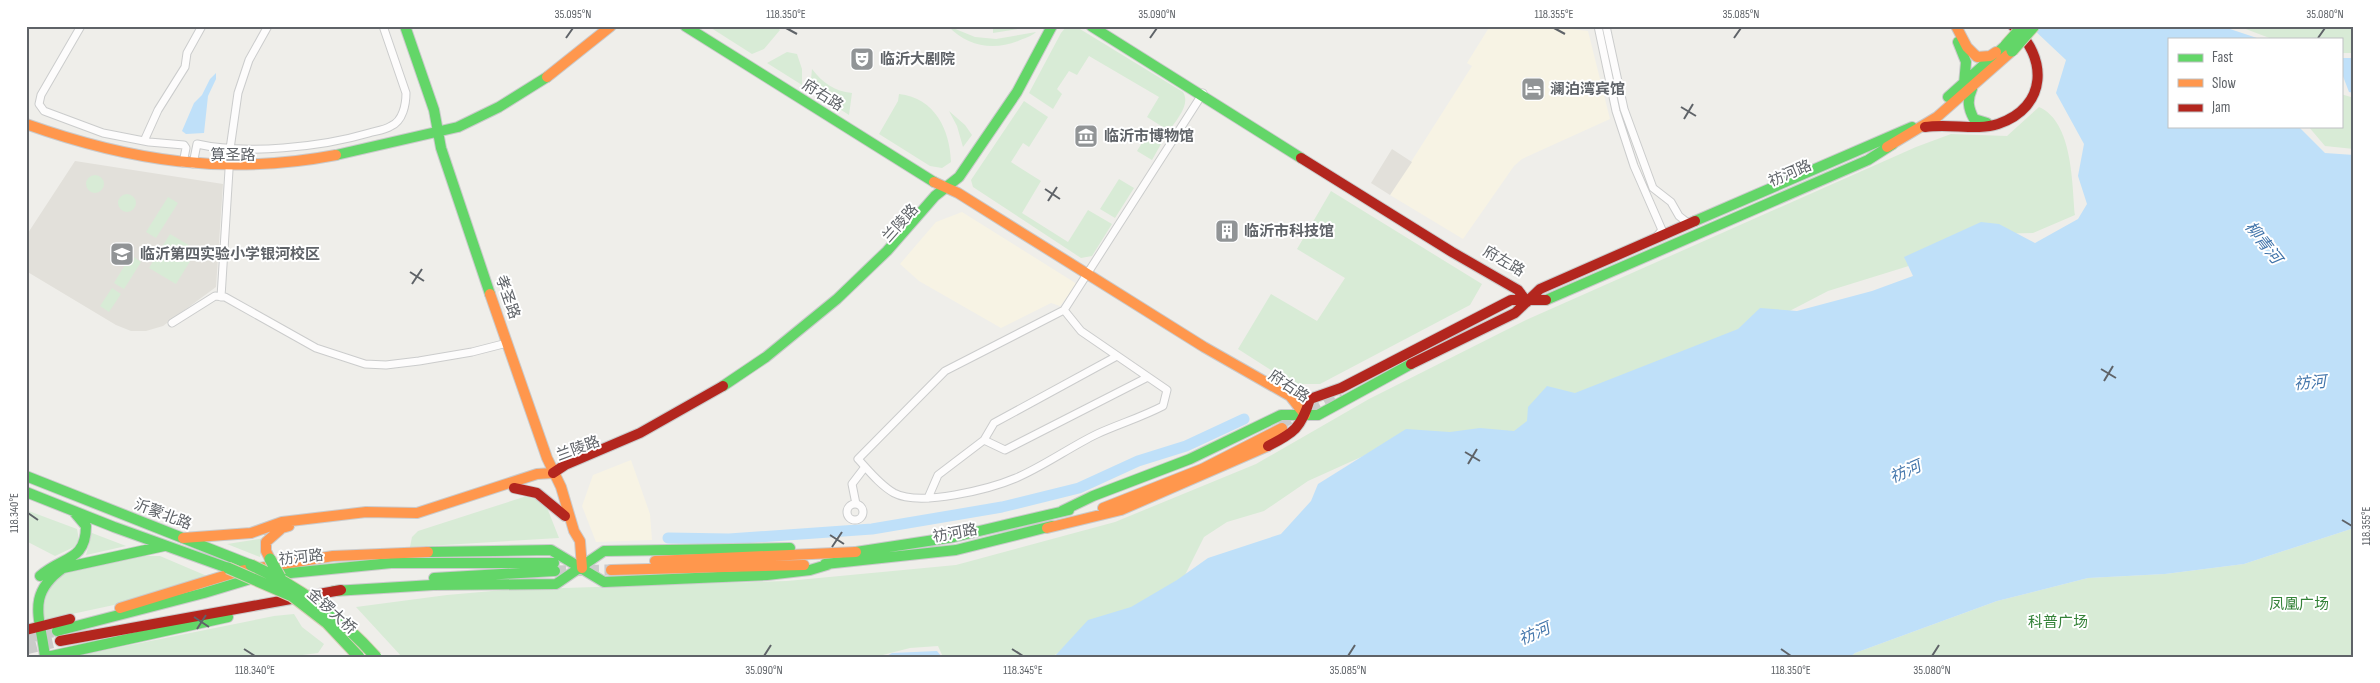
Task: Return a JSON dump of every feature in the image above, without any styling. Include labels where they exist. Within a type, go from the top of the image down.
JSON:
[{"type":"main road","name":"孝圣路","points":[[401,26],[439,130],[551,457],[553,473],[561,487],[574,531],[580,541],[582,568]]},
{"type":"main road","name":"孝圣路","points":[[405,26],[434,110],[441,148],[553,473],[582,568]]},
{"type":"main road","name":"算圣路","points":[[26,130],[53,141],[123,160],[168,168],[229,170],[288,168],[338,162],[419,140],[452,122],[492,105],[566,58],[603,26]]},
{"type":"main road","name":"算圣路","points":[[26,124],[55,136],[115,153],[188,164],[256,165],[329,158],[439,130],[455,128],[494,110],[535,86],[569,62],[612,26]]},
{"type":"main road","name":"府右路","points":[[685,26],[1204,347],[1290,396],[1305,415]]},
{"type":"main road","name":"府右路","points":[[692,26],[934,178],[945,187]]},
{"type":"main road","name":"兰陵路","points":[[553,473],[585,464],[643,438],[694,411],[745,379],[841,303],[867,279],[940,199],[945,187],[1012,89],[1046,26]]},
{"type":"main road","name":"兰陵路","points":[[945,187],[959,177],[1007,107],[1052,26]]},
{"type":"main road","name":"府左路","points":[[1091,26],[1454,249],[1523,289],[1527,302]]},
{"type":"main road","name":"府左路","points":[[1097,26],[1203,94]]},
{"type":"main road","points":[[1949,26],[1967,62],[1968,109],[1974,119],[1984,123],[2002,124]]},
{"type":"main road","points":[[1956,26],[1967,48],[1977,57],[1990,56],[2009,48],[2034,26]]},
{"type":"main road","points":[[1047,528],[1121,510],[1192,481],[1292,434],[1305,415],[1310,399],[1340,388],[1511,300],[1527,302],[1546,300],[1557,288],[1657,236],[1916,127],[1935,124],[1983,127],[2002,124],[2010,120],[2031,102],[2039,82],[2035,51],[2028,39],[2013,26]]},
{"type":"main road","points":[[2009,48],[2023,26]]},
{"type":"main road","name":"祊河路","points":[[1557,288],[1868,160],[1916,127],[1968,86],[2009,48]]},
{"type":"main road","name":"祊河路","points":[[1557,288],[1916,127]]},
{"type":"main road","points":[[1062,512],[1093,496],[1190,459],[1280,415],[1318,415],[1427,355],[1515,313],[1527,302]]},
{"type":"main road","name":"祊河路","points":[[1281,426],[1202,469],[1047,528],[956,550],[830,564],[609,567],[859,552],[954,537],[1062,512],[1103,500],[1164,478],[1281,426]]},
{"type":"main road","points":[[284,580],[266,551],[266,542],[282,528],[367,514],[418,518],[514,488],[553,473]]},
{"type":"main road","points":[[183,538],[251,533],[282,522],[366,512],[418,513],[537,474],[553,473]]},
{"type":"main road","name":"沂蒙北路","points":[[26,476],[251,565],[284,580]]},
{"type":"main road","points":[[514,488],[528,488],[543,495],[565,516]]},
{"type":"main road","name":"沂蒙北路","points":[[26,492],[74,512],[228,568]]},
{"type":"main road","points":[[74,512],[86,526],[86,540],[80,552],[69,560],[51,566],[39,577],[31,596],[34,628],[45,657],[245,613],[286,599]]},
{"type":"main road","points":[[34,628],[38,601],[46,581],[63,568],[165,546]]},
{"type":"main road","name":"祊河路","points":[[334,591],[433,585],[556,584],[582,568],[604,551],[830,548],[859,552]]},
{"type":"main road","points":[[120,608],[240,571],[333,556],[412,552],[551,550],[604,582],[767,575],[810,570],[830,564]]},
{"type":"main road","points":[[339,568],[412,552]]},
{"type":"main road","name":"祊河路","points":[[432,562],[555,567],[425,579],[334,591],[59,636],[260,576],[339,568],[432,562]]},
{"type":"main road","name":"金锣大桥","points":[[228,568],[292,596],[327,623],[358,657]]},
{"type":"main road","points":[[34,628],[260,576]]},
{"type":"main road","name":"金锣大桥","points":[[284,580],[336,616],[358,636],[376,657]]},
{"type":"street","points":[[81,26],[41,95],[39,104],[44,112],[103,133],[144,141],[184,145],[188,164]]},
{"type":"street","points":[[144,141],[158,110],[185,67],[187,53],[202,26]]},
{"type":"street","points":[[230,149],[238,93],[249,60],[268,26]]},
{"type":"street","points":[[188,164],[197,144],[230,149],[294,147],[351,138],[393,126],[401,116],[406,104],[406,93],[383,26]]},
{"type":"street","points":[[1598,26],[1616,111],[1634,166],[1662,230],[1657,236]]},
{"type":"street","points":[[1606,26],[1624,109],[1653,188],[1671,202],[1679,216],[1688,223]]},
{"type":"street","points":[[1064,310],[1081,331],[1166,390],[1163,406],[1142,417],[1098,434],[1016,478],[942,498],[894,493],[858,459],[945,371],[1064,310],[1203,94]]},
{"type":"street","points":[[221,297],[229,170]]},
{"type":"street","points":[[172,323],[215,296],[221,297],[316,348],[365,364],[386,365],[419,361],[472,352],[507,342]]},
{"type":"street","points":[[928,498],[938,475],[984,440],[994,423],[1117,356]]},
{"type":"street","points":[[984,440],[1005,450],[1148,377]]},
{"type":"street","points":[[856,504],[852,484],[865,467]]},
{"type":"shaded area","points":[[1490,26],[1546,26],[1588,31],[1610,119],[1522,159],[1514,166],[1463,239],[1390,195],[1472,66],[1467,63]]},
{"type":"shaded area","points":[[1392,149],[1412,162],[1390,195],[1371,183]]},
{"type":"shaded area","name":"临沂第四实验小学银河校区","points":[[75,161],[223,184],[216,287],[163,326],[146,331],[131,331],[116,325],[26,271],[26,236]]},
{"type":"shaded area","points":[[962,212],[1077,284],[1060,306],[1051,303],[1001,328],[919,281],[900,264],[936,222]]},
{"type":"shaded area","points":[[631,460],[650,514],[652,540],[596,542],[582,506],[593,475]]},
{"type":"green space","points":[[708,26],[775,26],[780,30],[764,49],[752,54]]},
{"type":"green space","points":[[948,26],[975,37],[996,39],[1036,32],[1008,44],[989,46],[980,45],[963,38]]},
{"type":"green space","points":[[993,26],[1036,26],[993,33]]},
{"type":"green space","points":[[1075,26],[1183,92],[1185,97],[1184,107],[1169,131],[1147,117],[1159,97],[1089,56],[1077,75],[1069,71],[1057,89],[1062,94],[1053,109],[1029,93],[1061,33],[1066,27]]},
{"type":"green space","points":[[2238,26],[2354,26],[2354,53],[2342,53],[2342,38],[2269,38]]},
{"type":"green space","points":[[787,52],[797,54],[802,69],[802,85],[767,63]]},
{"type":"green space","points":[[812,69],[829,86],[852,93],[849,115],[810,90]]},
{"type":"green space","points":[[899,94],[922,102],[938,118],[948,138],[951,162],[942,168],[930,166],[879,134],[898,101]]},
{"type":"green space","points":[[2342,94],[2354,98],[2354,149],[2325,146],[2310,128],[2342,128]]},
{"type":"green space","points":[[1024,101],[1048,117],[1029,147],[1023,143],[1011,162],[1041,181],[1022,213],[1068,242],[1088,210],[1112,224],[1092,256],[1081,258],[973,187],[971,180]]},
{"type":"green space","points":[[2039,107],[2050,115],[2059,126],[2065,139],[2069,155],[2075,215],[2033,233],[1990,234],[1941,256],[1828,291],[1749,332],[1523,432],[1401,439],[1308,481],[1264,511],[1227,522],[1204,537],[1181,583],[1051,657],[943,657],[938,646],[910,648],[875,657],[402,657],[356,607],[447,595],[504,590],[787,581],[956,565],[1115,522],[1256,464],[1369,399],[1526,320],[1916,147],[1951,134],[2007,136]]},
{"type":"green space","points":[[949,111],[965,125],[972,135],[963,147],[957,126]]},
{"type":"green space","points":[[1152,129],[1165,137],[1152,160],[1137,151]]},
{"type":"green space","points":[[95,175],[101,178],[104,184],[101,190],[95,193],[89,190],[86,184],[89,178]]},
{"type":"green space","points":[[1119,179],[1134,188],[1115,218],[1100,209]]},
{"type":"green space","points":[[1331,191],[1482,284],[1470,305],[1320,384],[1293,384],[1238,349],[1271,294],[1317,321],[1345,278],[1297,249]]},
{"type":"green space","points":[[127,194],[133,197],[136,203],[133,209],[127,212],[121,209],[118,203],[121,197]]},
{"type":"green space","points":[[168,197],[178,203],[156,238],[146,232]]},
{"type":"green space","points":[[170,234],[197,250],[176,284],[149,268]]},
{"type":"green space","points":[[131,255],[141,262],[124,289],[114,283]]},
{"type":"green space","points":[[112,288],[121,294],[109,312],[100,306]]},
{"type":"green space","points":[[533,494],[544,500],[559,538],[410,547],[412,537],[418,531]]},
{"type":"green space","points":[[26,510],[77,529],[79,540],[74,547],[55,556],[26,541]]},
{"type":"green space","name":"凤凰广场","points":[[2354,528],[2354,657],[1850,657],[1855,653],[1997,601],[2088,578],[2165,574],[2244,564]]},
{"type":"green space","points":[[92,533],[126,546],[86,555]]},
{"type":"green space","points":[[265,538],[260,557],[227,544]]},
{"type":"green space","points":[[139,556],[160,556],[221,582],[44,620],[44,605],[48,592],[60,576],[66,572]]},
{"type":"green space","points":[[294,614],[302,627],[324,644],[318,653],[287,657],[71,657],[274,616]]},
{"type":"water","points":[[2030,26],[2221,26],[2257,38],[2168,38],[2168,128],[2300,128],[2325,153],[2354,155],[2354,528],[2244,564],[2165,574],[2088,578],[1997,601],[1855,653],[1850,657],[1054,657],[1088,620],[1131,607],[1177,580],[1208,558],[1281,534],[1311,501],[1318,484],[1406,429],[1450,432],[1480,428],[1514,431],[1527,421],[1528,407],[1547,386],[1575,393],[1738,329],[1760,308],[1797,311],[1872,291],[1913,276],[1904,257],[1981,222],[1999,224],[2035,243],[2078,219],[2087,204],[2078,176],[2084,144],[2056,93],[2066,60]]},
{"type":"water","points":[[2342,58],[2354,58],[2354,93],[2349,92],[2342,74]]},
{"type":"water","points":[[216,73],[216,79],[208,96],[204,133],[186,134],[182,131],[194,103],[202,95],[210,79]]},
{"type":"water","points":[[937,651],[942,657],[885,657],[892,653]]},
{"type":"waterway","points":[[668,538],[729,539],[872,529],[1002,507],[1079,488],[1138,461],[1186,446],[1244,419]]},
{"type":"tunnel","points":[[1280,424],[1340,392]]},
{"type":"tunnel","points":[[555,571],[611,570]]},
{"type":"tunnel","points":[[26,638],[57,631]]},
{"type":"tunnel","points":[[26,649],[60,641]]},
{"type":"traffic: fast","points":[[405,26],[434,110],[441,148],[490,294]]},
{"type":"traffic: fast","points":[[685,26],[934,182]]},
{"type":"traffic: fast","points":[[723,386],[766,357],[837,299],[887,251],[935,196],[959,177],[1017,92],[1052,26]]},
{"type":"traffic: fast","points":[[1091,26],[1301,158]]},
{"type":"traffic: fast","points":[[2006,45],[2023,26]]},
{"type":"traffic: fast","points":[[2012,51],[2034,26]]},
{"type":"traffic: fast","points":[[1958,42],[1966,62],[1964,84]]},
{"type":"traffic: fast","points":[[1948,97],[2006,45]]},
{"type":"traffic: fast","points":[[336,155],[458,127],[499,107],[547,77]]},
{"type":"traffic: fast","points":[[1972,89],[1969,97],[1969,108],[1972,115],[1974,119],[1987,123]]},
{"type":"traffic: fast","points":[[1695,221],[1912,127]]},
{"type":"traffic: fast","points":[[1546,300],[1868,160],[1893,144]]},
{"type":"traffic: fast","points":[[1062,511],[1093,496],[1190,459],[1281,415],[1318,415],[1411,364]]},
{"type":"traffic: fast","points":[[26,476],[251,565]]},
{"type":"traffic: fast","points":[[26,492],[114,527],[228,568]]},
{"type":"traffic: fast","points":[[856,552],[954,537],[1069,510]]},
{"type":"traffic: fast","points":[[40,576],[71,557],[82,546],[86,526],[75,513]]},
{"type":"traffic: fast","points":[[825,564],[956,550],[1052,526]]},
{"type":"traffic: fast","points":[[45,657],[38,608],[44,588],[51,578],[63,568],[164,546]]},
{"type":"traffic: fast","points":[[334,591],[433,585],[556,584],[604,551],[790,548]]},
{"type":"traffic: fast","points":[[428,552],[551,550],[604,582],[767,575],[810,570],[830,564]]},
{"type":"traffic: fast","points":[[270,559],[280,577]]},
{"type":"traffic: fast","points":[[57,631],[204,593],[260,576],[391,563],[554,563]]},
{"type":"traffic: fast","points":[[251,565],[286,583],[318,604],[334,616],[376,657]]},
{"type":"traffic: fast","points":[[228,568],[292,596],[327,623],[359,657]]},
{"type":"traffic: fast","points":[[434,578],[555,571]]},
{"type":"traffic: fast","points":[[47,657],[228,617]]},
{"type":"traffic: slow","points":[[547,77],[611,26]]},
{"type":"traffic: slow","points":[[1956,26],[1967,47],[1977,57],[1990,56],[1996,52]]},
{"type":"traffic: slow","points":[[1887,147],[1937,117],[2012,51]]},
{"type":"traffic: slow","points":[[26,124],[103,147],[141,156],[179,161],[217,164],[256,164],[336,155]]},
{"type":"traffic: slow","points":[[934,182],[958,193],[1204,347],[1290,396],[1305,415]]},
{"type":"traffic: slow","points":[[490,294],[547,458],[561,487],[574,531],[580,541],[582,568]]},
{"type":"traffic: slow","points":[[1103,508],[1202,469],[1282,428]]},
{"type":"traffic: slow","points":[[1047,528],[1121,510],[1268,446]]},
{"type":"traffic: slow","points":[[183,538],[251,533],[282,522],[366,512],[417,513],[537,474],[553,473]]},
{"type":"traffic: slow","points":[[270,559],[266,551],[266,542],[282,528],[289,526]]},
{"type":"traffic: slow","points":[[120,608],[240,571],[333,556],[428,552]]},
{"type":"traffic: slow","points":[[655,561],[856,552]]},
{"type":"traffic: slow","points":[[611,570],[804,565]]},
{"type":"traffic: jam","points":[[1925,127],[1990,126],[2014,116],[2026,106],[2034,94],[2037,66],[2024,38],[2013,26]]},
{"type":"traffic: jam","points":[[1301,158],[1452,252],[1518,290],[1527,302]]},
{"type":"traffic: jam","points":[[1411,364],[1515,313],[1540,289],[1695,221]]},
{"type":"traffic: jam","points":[[1268,446],[1290,433],[1300,423],[1310,399],[1341,388],[1511,300],[1546,300]]},
{"type":"traffic: jam","points":[[553,473],[565,465],[640,433],[723,386]]},
{"type":"traffic: jam","points":[[514,488],[537,493],[565,516]]},
{"type":"traffic: jam","points":[[60,641],[341,590]]},
{"type":"traffic: jam","points":[[26,630],[70,619]]},
{"type":"place","name":"临沂大剧院","points":[[862,59]]},
{"type":"place","name":"澜泊湾宾馆","points":[[1533,89]]},
{"type":"place","name":"临沂市博物馆","points":[[1086,136]]},
{"type":"place","name":"临沂市科技馆","points":[[1227,231]]},
{"type":"place","name":"临沂第四实验小学银河校区","points":[[122,254]]},
{"type":"water label","name":"柳青河","points":[[2264,242]]},
{"type":"water label","name":"祊河","points":[[2310,382]]},
{"type":"water label","name":"祊河","points":[[1905,471]]},
{"type":"water label","name":"祊河","points":[[1534,633]]},
{"type":"park label","name":"科普广场","points":[[2058,622]]}]
